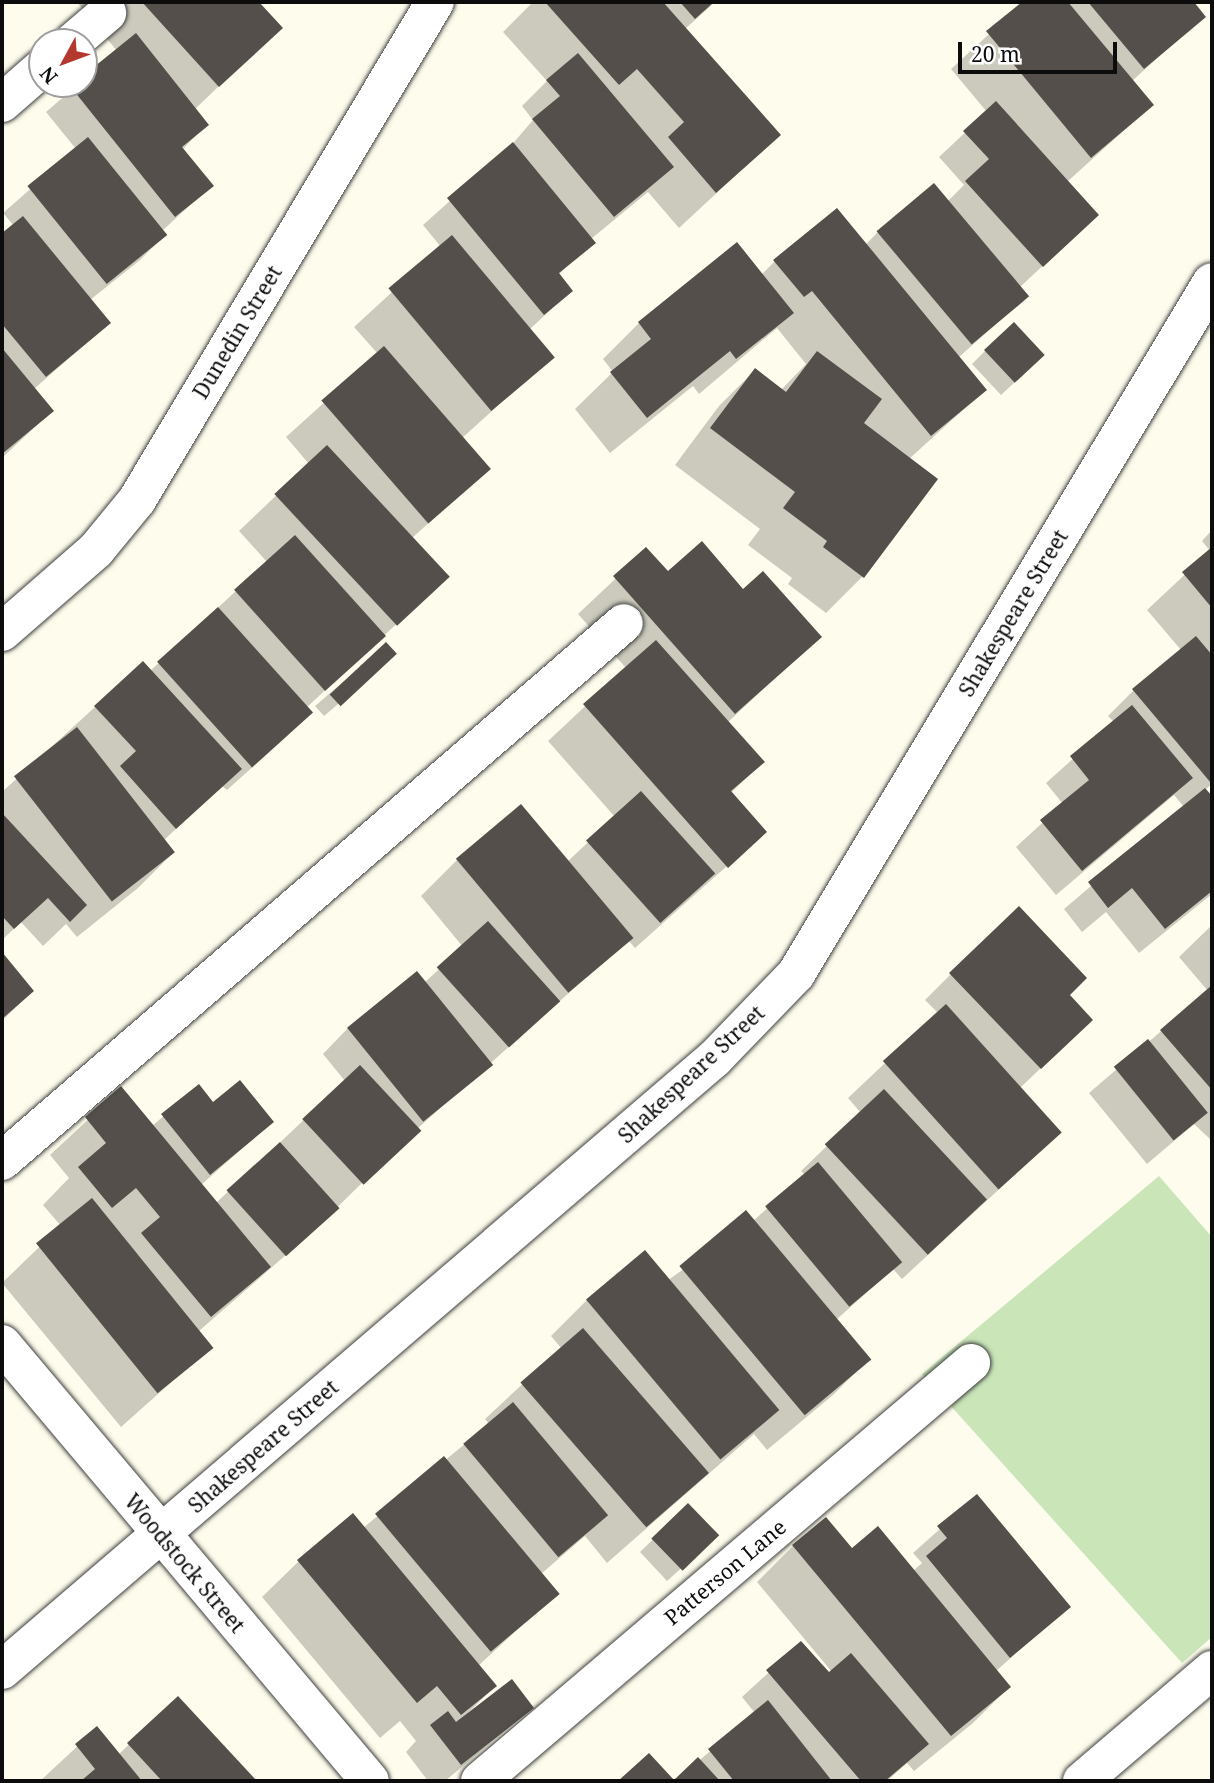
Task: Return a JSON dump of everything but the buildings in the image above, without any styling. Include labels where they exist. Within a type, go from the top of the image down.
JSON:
[{"type":"street","name":"Dunedin Street","points":[[2,632],[96,550],[137,500],[435,2]]},
{"type":"street","points":[[89,28],[107,13]]},
{"type":"street","points":[[2,103],[28,80]]},
{"type":"street","name":"Shakespeare Street","points":[[2,1670],[715,1058],[796,974],[1212,282]]},
{"type":"street","points":[[2,1161],[624,623]]},
{"type":"street","name":"Woodstock Street","points":[[2,1344],[370,1781]]},
{"type":"street","name":"Patterson Lane","points":[[480,1781],[971,1363]]},
{"type":"street","points":[[1082,1781],[1212,1670]]},
{"type":"green space","points":[[1159,1176],[1212,1237],[1212,1637],[1182,1663],[922,1374]]}]
